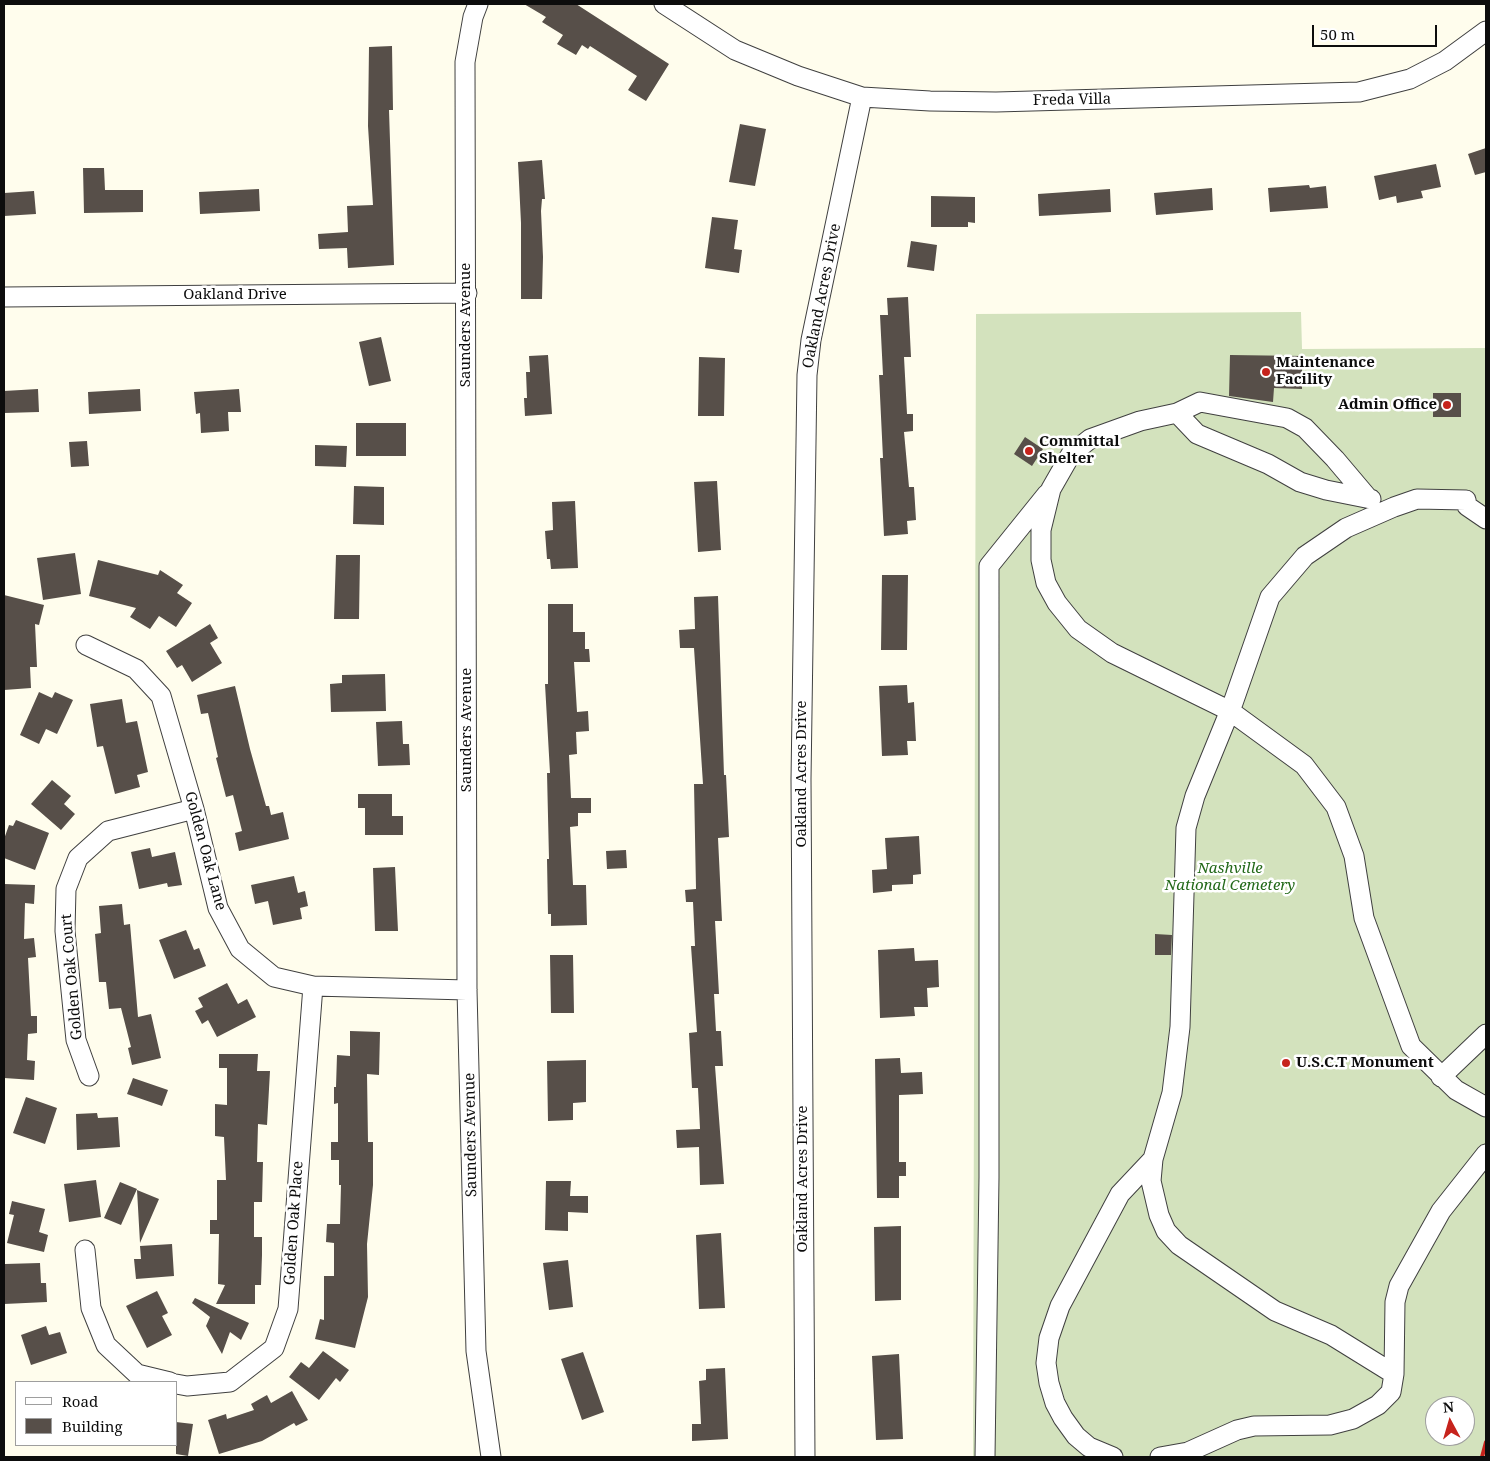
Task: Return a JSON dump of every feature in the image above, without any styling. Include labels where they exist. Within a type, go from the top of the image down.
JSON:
[{"type":"street","name":"Saunders Avenue","points":[[478,4],[473,17],[465,62],[467,293],[467,990],[476,1351],[491,1457]]},
{"type":"street","name":"Freda Villa","points":[[664,4],[735,50],[798,76],[862,97],[996,102],[1359,92],[1410,79],[1445,61],[1486,31]]},
{"type":"street","name":"Oakland Acres Drive","points":[[805,1457],[801,774],[807,374],[811,340],[862,97]]},
{"type":"street","name":"Oakland Drive","points":[[4,297],[467,293]]},
{"type":"street","points":[[985,1457],[989,1177],[989,566],[1050,489],[1071,454],[1090,439],[1140,421],[1177,413],[1200,402],[1287,418],[1305,428],[1368,498]]},
{"type":"street","points":[[1177,413],[1197,434],[1268,464],[1300,482],[1326,490],[1368,498],[1394,508]]},
{"type":"street","points":[[1050,489],[1041,530],[1041,560],[1046,583],[1062,610],[1078,629],[1112,653],[1230,711],[1304,765],[1336,807],[1354,856],[1364,918],[1410,1046],[1456,1090],[1486,1107]]},
{"type":"street","points":[[1394,1374],[1332,1335],[1275,1311],[1179,1245],[1166,1231],[1159,1215],[1151,1181],[1153,1159],[1172,1093],[1180,1027],[1186,828],[1195,796],[1230,711],[1270,597],[1305,556],[1346,528],[1417,499],[1466,500],[1467,506],[1486,519]]},
{"type":"street","name":"Golden Oak Lane","points":[[86,645],[136,669],[161,696],[194,809],[218,908],[240,949],[274,977],[313,986],[467,990]]},
{"type":"street","name":"Golden Oak Court","points":[[89,1076],[76,1040],[65,931],[66,889],[78,858],[108,831],[194,809]]},
{"type":"street","name":"Golden Oak Place","points":[[178,1384],[187,1386],[230,1382],[274,1348],[288,1309],[313,986]]},
{"type":"street","points":[[1441,1076],[1486,1034]]},
{"type":"street","points":[[1160,1457],[1188,1452],[1237,1430],[1254,1426],[1330,1426],[1353,1419],[1378,1406],[1391,1392],[1394,1374],[1395,1302],[1399,1286],[1442,1211],[1486,1154]]},
{"type":"street","points":[[1114,1457],[1089,1447],[1076,1436],[1063,1418],[1055,1403],[1049,1383],[1046,1363],[1049,1338],[1060,1306],[1120,1194],[1153,1159]]},
{"type":"street","points":[[85,1250],[91,1308],[106,1345],[137,1374],[166,1381]]},
{"type":"green space","name":"Nashville National Cemetery","points":[[1301,312],[1302,349],[1486,348],[1486,1457],[973,1457],[976,314]]},
{"type":"building","points":[[524,4],[576,4],[669,64],[646,101],[628,90],[637,76],[590,46],[588,49],[582,45],[576,55],[557,44],[563,35],[542,22],[546,17]]},
{"type":"building","points":[[392,46],[393,110],[389,110],[394,265],[348,268],[347,248],[319,249],[318,234],[348,232],[347,206],[373,205],[368,126],[369,47]]},
{"type":"building","points":[[740,124],[766,129],[755,186],[729,182]]},
{"type":"building","points":[[1486,148],[1486,172],[1475,175],[1468,154]]},
{"type":"building","points":[[542,160],[545,199],[542,199],[541,211],[542,299],[521,299],[521,223],[518,162]]},
{"type":"building","points":[[1436,164],[1441,187],[1421,191],[1423,198],[1397,203],[1396,196],[1379,200],[1374,176]]},
{"type":"building","points":[[83,168],[104,168],[105,190],[143,190],[143,212],[84,213]]},
{"type":"building","points":[[1309,185],[1310,188],[1326,186],[1328,208],[1270,212],[1268,188]]},
{"type":"building","points":[[1212,188],[1213,210],[1156,215],[1154,193]]},
{"type":"building","points":[[259,189],[260,211],[200,214],[199,192]]},
{"type":"building","points":[[1110,189],[1111,212],[1039,216],[1038,194]]},
{"type":"building","points":[[34,191],[36,214],[4,216],[4,193]]},
{"type":"building","points":[[931,196],[975,197],[975,223],[968,222],[968,227],[931,227]]},
{"type":"building","points":[[712,217],[738,220],[734,249],[742,250],[739,273],[705,268]]},
{"type":"building","points":[[911,241],[937,245],[934,271],[907,267]]},
{"type":"building","points":[[908,297],[911,357],[904,357],[907,414],[913,414],[913,431],[904,432],[909,487],[914,487],[916,520],[907,521],[908,534],[884,536],[880,458],[883,458],[879,375],[883,375],[880,315],[888,315],[887,298]]},
{"type":"building","points":[[381,337],[391,381],[369,386],[359,342]]},
{"type":"building","points":[[548,355],[552,414],[525,416],[524,398],[527,398],[526,372],[530,372],[529,356]]},
{"type":"building","name":"Maintenance Facility","points":[[1230,355],[1302,356],[1302,389],[1274,388],[1273,402],[1229,396]]},
{"type":"building","points":[[699,357],[725,358],[724,416],[698,416]]},
{"type":"building","points":[[38,389],[39,412],[4,413],[4,391]]},
{"type":"building","points":[[140,389],[141,411],[89,414],[88,392]]},
{"type":"building","points":[[239,389],[241,412],[228,412],[229,431],[201,433],[200,413],[196,414],[194,392]]},
{"type":"building","name":"Admin Office","points":[[1433,393],[1461,393],[1461,417],[1433,417]]},
{"type":"building","points":[[356,423],[406,423],[406,456],[356,456]]},
{"type":"building","name":"Committal Shelter","points":[[1025,437],[1043,449],[1032,466],[1014,454]]},
{"type":"building","points":[[87,441],[89,466],[71,467],[69,442]]},
{"type":"building","points":[[315,445],[347,446],[346,467],[315,466]]},
{"type":"building","points":[[717,481],[721,550],[698,552],[694,482]]},
{"type":"building","points":[[354,486],[384,487],[384,525],[353,524]]},
{"type":"building","points":[[575,501],[578,568],[551,569],[550,559],[547,559],[545,531],[553,530],[552,502]]},
{"type":"building","points":[[75,553],[81,594],[43,600],[37,558]]},
{"type":"building","points":[[336,555],[360,555],[359,619],[334,619]]},
{"type":"building","points":[[98,560],[158,575],[160,570],[183,585],[177,593],[192,603],[176,627],[159,616],[150,629],[130,617],[136,608],[89,596]]},
{"type":"building","points":[[882,575],[908,575],[907,650],[881,650]]},
{"type":"building","points":[[4,595],[44,605],[39,625],[35,624],[37,667],[30,667],[31,688],[4,690]]},
{"type":"building","points":[[718,596],[724,775],[726,775],[729,837],[718,838],[722,921],[715,921],[719,994],[714,994],[716,1031],[721,1031],[723,1066],[715,1066],[724,1184],[700,1185],[699,1147],[677,1148],[676,1130],[700,1129],[698,1088],[692,1088],[689,1033],[697,1032],[691,946],[695,946],[693,902],[686,902],[685,890],[696,889],[694,784],[703,784],[694,648],[680,648],[679,630],[695,629],[694,597]]},
{"type":"building","points":[[548,604],[573,604],[573,632],[585,632],[585,649],[589,649],[590,662],[574,662],[577,712],[588,711],[589,731],[576,732],[577,754],[569,755],[571,798],[591,798],[591,813],[578,813],[578,826],[570,827],[573,885],[586,885],[587,925],[551,926],[551,914],[548,914],[547,773],[550,773],[545,684],[548,684]]},
{"type":"building","points":[[210,624],[218,638],[210,643],[222,663],[192,682],[182,665],[177,668],[166,651]]},
{"type":"building","points":[[385,674],[386,711],[331,712],[330,684],[342,683],[342,675]]},
{"type":"building","points":[[907,685],[908,703],[914,702],[916,741],[907,741],[908,755],[882,756],[879,686]]},
{"type":"building","points":[[235,686],[266,806],[269,806],[271,815],[283,812],[289,839],[239,851],[235,833],[242,831],[233,795],[226,797],[216,758],[218,757],[208,713],[201,714],[197,695]]},
{"type":"building","points":[[39,692],[52,698],[55,692],[73,700],[57,734],[46,729],[39,744],[20,735]]},
{"type":"building","points":[[122,699],[126,723],[137,721],[148,772],[137,775],[140,787],[115,794],[103,746],[97,747],[90,704]]},
{"type":"building","points":[[402,721],[403,744],[409,744],[410,765],[378,766],[376,722]]},
{"type":"building","points":[[52,780],[71,796],[64,804],[75,814],[61,830],[31,804]]},
{"type":"building","points":[[358,794],[392,794],[392,816],[403,816],[403,835],[365,835],[365,808],[358,808]]},
{"type":"building","points":[[16,820],[49,833],[35,870],[4,858],[4,839],[9,825],[13,826]]},
{"type":"building","points":[[919,836],[921,874],[913,875],[913,884],[892,885],[892,891],[873,893],[872,870],[887,869],[885,838]]},
{"type":"building","points":[[150,848],[152,857],[175,852],[182,885],[168,887],[167,883],[139,889],[131,852]]},
{"type":"building","points":[[626,850],[627,868],[607,869],[606,851]]},
{"type":"building","points":[[395,867],[398,931],[375,931],[373,868]]},
{"type":"building","points":[[294,876],[298,893],[305,891],[308,906],[300,908],[302,919],[273,925],[268,901],[255,904],[251,885]]},
{"type":"building","points":[[4,884],[35,885],[34,904],[25,903],[24,939],[34,938],[36,957],[28,958],[31,1016],[37,1016],[37,1033],[28,1034],[27,1060],[35,1061],[34,1080],[4,1078]]},
{"type":"building","points":[[122,904],[124,925],[130,924],[138,1017],[151,1014],[161,1058],[132,1065],[128,1048],[131,1047],[121,1008],[109,1009],[106,982],[99,982],[95,934],[101,933],[99,906]]},
{"type":"building","points":[[186,930],[194,950],[199,948],[206,966],[174,979],[159,940]]},
{"type":"building","points":[[1155,934],[1172,935],[1171,955],[1155,955]]},
{"type":"building","points":[[914,948],[915,961],[938,960],[939,987],[927,988],[928,1007],[914,1007],[915,1016],[880,1018],[878,950]]},
{"type":"building","points":[[550,955],[573,955],[574,1013],[551,1013]]},
{"type":"building","points":[[227,983],[238,1004],[247,999],[256,1017],[217,1037],[208,1020],[202,1024],[195,1011],[203,1007],[198,998]]},
{"type":"building","points":[[350,1031],[380,1032],[379,1075],[367,1074],[368,1142],[373,1142],[373,1185],[367,1244],[368,1297],[355,1348],[315,1339],[320,1319],[324,1320],[324,1276],[334,1276],[334,1243],[326,1242],[327,1224],[340,1224],[341,1185],[339,1185],[339,1160],[331,1160],[331,1142],[338,1142],[338,1103],[334,1104],[337,1055],[350,1056]]},
{"type":"building","points":[[219,1054],[258,1054],[257,1071],[270,1071],[267,1125],[258,1124],[257,1162],[263,1162],[262,1202],[254,1202],[254,1237],[262,1237],[262,1255],[261,1285],[255,1285],[255,1304],[216,1304],[225,1285],[218,1284],[219,1234],[210,1234],[210,1220],[217,1220],[217,1180],[226,1180],[224,1137],[215,1136],[215,1104],[227,1105],[227,1068],[219,1068]]},
{"type":"building","points":[[900,1058],[901,1073],[922,1072],[923,1094],[899,1095],[899,1162],[906,1162],[906,1176],[899,1176],[899,1198],[877,1198],[875,1059]]},
{"type":"building","points":[[586,1060],[586,1102],[573,1103],[573,1120],[548,1121],[547,1061]]},
{"type":"building","points":[[133,1078],[168,1090],[162,1106],[127,1094]]},
{"type":"building","points":[[26,1097],[57,1108],[45,1144],[13,1133]]},
{"type":"building","points":[[97,1113],[98,1118],[118,1117],[120,1147],[77,1150],[76,1114]]},
{"type":"building","points":[[96,1180],[101,1217],[69,1222],[64,1184]]},
{"type":"building","points":[[546,1181],[571,1181],[570,1196],[588,1196],[588,1213],[568,1212],[568,1231],[545,1230]]},
{"type":"building","points":[[120,1182],[137,1189],[121,1225],[104,1218]]},
{"type":"building","points":[[137,1190],[159,1199],[140,1243]]},
{"type":"building","points":[[12,1201],[45,1209],[39,1232],[48,1235],[44,1252],[7,1243],[14,1215],[9,1214]]},
{"type":"building","points":[[901,1226],[901,1300],[875,1301],[874,1227]]},
{"type":"building","points":[[721,1233],[725,1308],[699,1309],[696,1235]]},
{"type":"building","points":[[172,1244],[174,1276],[136,1279],[134,1259],[141,1259],[140,1246]]},
{"type":"building","points":[[568,1260],[573,1307],[549,1310],[543,1263]]},
{"type":"building","points":[[40,1263],[41,1283],[46,1283],[47,1302],[4,1304],[5,1264]]},
{"type":"building","points":[[157,1291],[168,1313],[162,1316],[172,1335],[147,1348],[126,1306]]},
{"type":"building","points":[[195,1298],[249,1323],[241,1340],[230,1332],[222,1354],[206,1326],[210,1317],[192,1303]]},
{"type":"building","points":[[46,1326],[49,1335],[60,1332],[67,1353],[31,1365],[21,1335]]},
{"type":"building","points":[[323,1351],[349,1370],[340,1382],[336,1378],[319,1400],[289,1377],[301,1362],[309,1368]]},
{"type":"building","points":[[583,1352],[604,1412],[582,1420],[561,1359]]},
{"type":"building","points":[[899,1354],[903,1439],[876,1440],[872,1356]]},
{"type":"building","points":[[725,1368],[728,1439],[692,1441],[692,1424],[701,1424],[699,1381],[706,1380],[706,1369]]},
{"type":"building","points":[[292,1391],[308,1420],[296,1426],[294,1423],[262,1441],[219,1454],[208,1420],[226,1414],[227,1419],[254,1410],[251,1404],[267,1395],[271,1403]]},
{"type":"building","points":[[178,1422],[193,1424],[188,1456],[176,1454]]},
{"type":"railway","points":[[1482,1457],[1486,1442]]},
{"type":"place","name":"Maintenance Facility","points":[[1266,372]]},
{"type":"place","name":"Admin Office","points":[[1447,405]]},
{"type":"place","name":"Committal Shelter","points":[[1029,451]]},
{"type":"place","name":"U.S.C.T Monument","points":[[1286,1063]]}]
